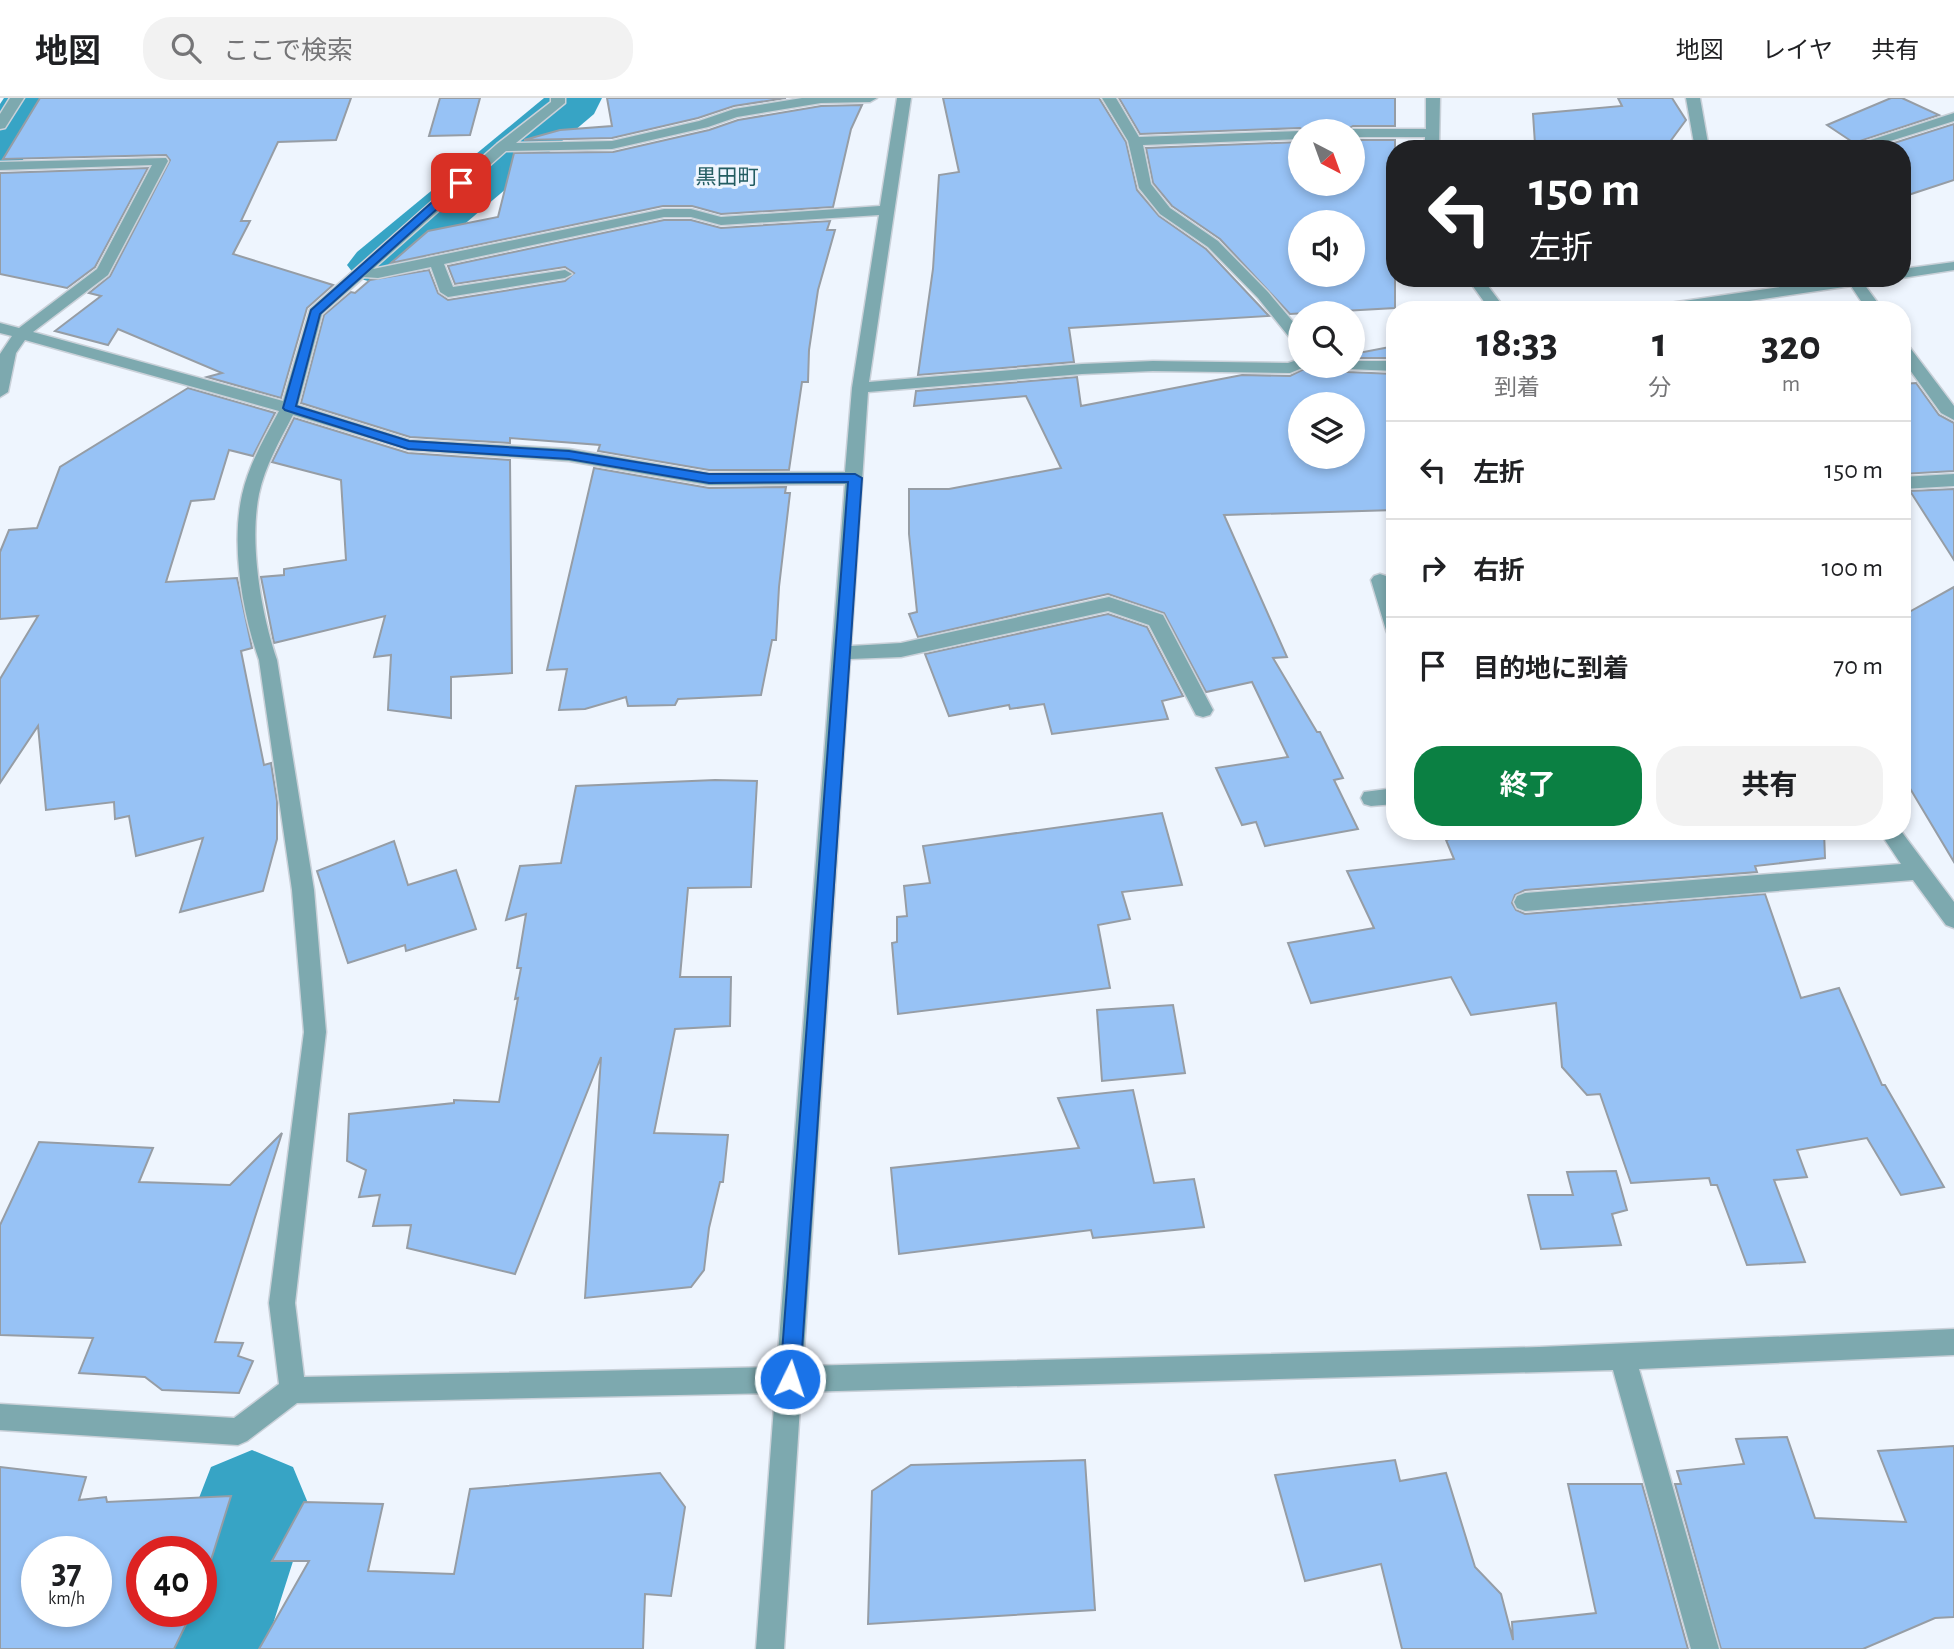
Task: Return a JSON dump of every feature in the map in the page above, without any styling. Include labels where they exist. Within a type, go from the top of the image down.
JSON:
[{"type":"street","points":[[0,125],[17,98]]},
{"type":"street","points":[[293,1390],[282,1303],[315,1032],[303,890],[268,660],[256,625],[246,527],[251,493],[264,454],[289,408],[315,312],[503,147],[558,103],[558,98]]},
{"type":"street","points":[[503,147],[612,145],[703,124],[734,113],[821,99],[870,98]]},
{"type":"street","points":[[771,1649],[860,388],[904,98]]},
{"type":"street","points":[[1109,98],[1135,141],[1144,185],[1165,211],[1213,244],[1263,295],[1288,325]]},
{"type":"street","points":[[1433,98],[1433,140]]},
{"type":"street","points":[[1693,98],[1700,140]]},
{"type":"street","points":[[1879,140],[1954,117]]},
{"type":"street","points":[[1365,133],[1433,133]]},
{"type":"street","points":[[1135,141],[1288,135]]},
{"type":"street","points":[[0,166],[161,161],[103,272],[21,334],[8,353],[0,392]]},
{"type":"street","points":[[363,272],[378,274],[664,213],[691,213],[721,221],[887,211]]},
{"type":"street","points":[[436,261],[448,292],[565,274]]},
{"type":"street","points":[[1911,273],[1954,266]]},
{"type":"street","points":[[1713,301],[1804,287]]},
{"type":"street","points":[[0,328],[289,408],[408,445],[569,455],[709,479],[855,478]]},
{"type":"street","points":[[1911,360],[1954,415]]},
{"type":"street","points":[[860,388],[1082,369],[1153,366],[1288,368]]},
{"type":"street","points":[[1365,366],[1386,366]]},
{"type":"street","points":[[1911,482],[1954,480]]},
{"type":"street","points":[[1380,580],[1386,600]]},
{"type":"street","points":[[842,653],[901,650],[1109,604],[1156,620],[1203,710]]},
{"type":"street","points":[[1371,797],[1386,796]]},
{"type":"street","points":[[1896,840],[1954,919]]},
{"type":"street","points":[[1525,902],[1918,871]]},
{"type":"street","points":[[0,1417],[238,1432],[293,1390],[1285,1368],[1771,1352],[1954,1342]]},
{"type":"street","points":[[1622,1356],[1705,1649]]},
{"type":"building","points":[[40,98],[351,98],[336,140],[278,142],[241,221],[250,221],[233,254],[333,285],[307,308],[281,398],[207,377],[222,373],[118,329],[108,345],[55,331],[101,296],[89,293],[110,276],[170,160],[166,155],[3,159]]},
{"type":"building","points":[[440,98],[480,98],[470,135],[429,136]]},
{"type":"building","points":[[607,98],[786,98],[734,106],[698,118],[612,138],[524,140],[560,130],[612,126]]},
{"type":"building","points":[[943,98],[1099,98],[1126,142],[1137,190],[1159,216],[1206,249],[1269,316],[1069,328],[1074,362],[918,375],[933,269],[939,175],[959,172]]},
{"type":"building","points":[[1119,98],[1395,98],[1395,126],[1365,126],[1365,119],[1288,119],[1288,128],[1140,134]]},
{"type":"building","points":[[1618,98],[1672,98],[1686,120],[1671,140],[1535,140],[1533,114],[1622,106]]},
{"type":"building","points":[[1891,98],[1902,98],[1939,115],[1863,140],[1850,140],[1827,125]]},
{"type":"building","points":[[862,105],[851,129],[833,207],[721,214],[692,206],[663,206],[391,263],[428,231],[498,217],[514,153],[613,152],[709,130],[738,120],[821,106]]},
{"type":"building","points":[[1954,124],[1954,180],[1911,194],[1911,140],[1903,140]]},
{"type":"building","points":[[1365,140],[1386,140],[1386,287],[1395,287],[1395,301],[1386,301],[1386,309],[1365,310],[1365,301],[1288,301],[1288,312],[1220,239],[1172,206],[1153,183],[1146,148],[1288,142],[1288,196],[1365,196]]},
{"type":"building","points":[[148,168],[95,267],[67,288],[0,274],[0,173]]},
{"type":"building","points":[[664,220],[691,220],[721,228],[830,221],[827,230],[835,230],[818,290],[809,350],[808,382],[802,382],[789,470],[709,470],[598,451],[600,445],[510,438],[510,443],[410,437],[301,403],[324,315],[370,280],[429,270],[438,293],[448,300],[565,281],[574,273],[565,267],[455,284],[448,266]]},
{"type":"building","points":[[1386,348],[1386,358],[1365,358],[1365,352]]},
{"type":"building","points":[[1365,373],[1386,374],[1386,510],[1224,515],[1287,657],[1273,658],[1317,732],[1320,732],[1343,778],[1334,780],[1358,829],[1265,846],[1256,822],[1242,825],[1216,768],[1288,757],[1252,682],[1206,692],[1164,613],[1108,594],[918,637],[909,614],[917,612],[909,534],[909,489],[949,489],[1061,468],[1026,396],[914,406],[916,391],[1077,377],[1081,406],[1242,375],[1365,378]]},
{"type":"building","points":[[1911,383],[1916,383],[1939,415],[1954,423],[1954,471],[1911,473]]},
{"type":"building","points":[[188,388],[275,413],[253,456],[229,450],[214,499],[191,501],[166,582],[237,578],[252,648],[241,651],[264,765],[271,763],[277,801],[277,839],[263,891],[180,912],[203,838],[136,856],[129,816],[115,819],[114,802],[46,810],[38,726],[0,783],[0,679],[38,616],[0,619],[0,552],[9,530],[37,528],[60,467]]},
{"type":"building","points":[[294,418],[408,453],[510,460],[512,673],[451,677],[451,718],[388,710],[391,655],[374,657],[385,616],[274,643],[261,577],[284,575],[284,569],[346,560],[341,480],[272,462]]},
{"type":"building","points":[[594,468],[709,488],[786,487],[785,493],[790,493],[776,640],[772,640],[761,695],[678,699],[675,705],[628,706],[626,697],[585,709],[559,710],[567,669],[547,670]]},
{"type":"building","points":[[1954,489],[1954,560],[1911,493]]},
{"type":"building","points":[[1954,587],[1954,862],[1911,790],[1911,611]]},
{"type":"building","points":[[1108,614],[1147,627],[1183,696],[1162,701],[1168,719],[1052,734],[1044,704],[1010,709],[1009,705],[949,716],[925,654]]},
{"type":"building","points":[[715,780],[757,781],[751,887],[688,888],[680,977],[731,977],[730,1026],[675,1029],[654,1133],[728,1135],[723,1182],[720,1182],[709,1228],[704,1270],[691,1287],[585,1298],[601,1057],[515,1274],[407,1248],[411,1225],[373,1226],[380,1195],[359,1197],[366,1170],[347,1161],[349,1114],[454,1103],[454,1100],[499,1102],[518,998],[515,999],[521,968],[517,968],[526,914],[506,920],[520,866],[561,863],[576,786]]},
{"type":"building","points":[[1162,813],[1182,885],[1122,892],[1130,919],[1098,925],[1110,988],[898,1014],[892,943],[897,942],[897,917],[907,916],[904,886],[930,883],[923,846]]},
{"type":"building","points":[[1446,840],[1824,840],[1825,858],[1755,866],[1757,872],[1525,890],[1515,895],[1512,903],[1516,910],[1525,914],[1765,894],[1801,998],[1839,988],[1882,1085],[1885,1085],[1944,1187],[1901,1195],[1867,1138],[1797,1150],[1807,1177],[1774,1180],[1805,1262],[1747,1265],[1717,1185],[1711,1185],[1709,1178],[1631,1183],[1600,1094],[1587,1095],[1562,1067],[1556,1003],[1471,1015],[1451,977],[1311,1003],[1288,943],[1374,928],[1347,871],[1454,859]]},
{"type":"building","points":[[394,841],[408,885],[456,870],[476,929],[406,951],[405,945],[348,963],[317,871]]},
{"type":"building","points":[[1173,1005],[1185,1073],[1102,1081],[1097,1010]]},
{"type":"building","points":[[1133,1090],[1154,1183],[1194,1179],[1204,1227],[1093,1238],[1091,1230],[899,1254],[891,1168],[1079,1148],[1058,1098]]},
{"type":"building","points":[[282,1133],[215,1342],[243,1343],[238,1356],[253,1361],[239,1393],[162,1390],[145,1377],[79,1373],[93,1338],[0,1335],[0,1225],[39,1142],[153,1148],[139,1182],[230,1185]]},
{"type":"building","points":[[1616,1171],[1627,1210],[1612,1214],[1621,1245],[1541,1249],[1528,1195],[1573,1195],[1567,1172]]},
{"type":"building","points":[[1787,1437],[1815,1518],[1906,1522],[1878,1451],[1954,1446],[1954,1617],[1935,1618],[1863,1649],[1721,1649],[1675,1484],[1681,1484],[1677,1471],[1744,1464],[1736,1439]]},
{"type":"building","points":[[1085,1460],[1095,1610],[868,1624],[872,1491],[911,1465]]},
{"type":"building","points":[[1395,1460],[1400,1481],[1446,1473],[1475,1567],[1501,1594],[1513,1640],[1512,1622],[1596,1613],[1568,1484],[1642,1484],[1688,1649],[1402,1649],[1381,1564],[1305,1581],[1275,1475]]},
{"type":"building","points":[[0,1467],[86,1477],[79,1500],[106,1497],[107,1502],[231,1496],[217,1541],[217,1536],[126,1536],[126,1627],[185,1627],[174,1649],[0,1649]]},
{"type":"building","points":[[660,1473],[685,1507],[671,1596],[645,1594],[643,1649],[259,1649],[309,1561],[272,1561],[304,1502],[383,1504],[368,1571],[454,1574],[470,1489]]},
{"type":"waterway","points":[[0,151],[32,98]]},
{"type":"waterway","points":[[379,265],[574,102],[574,98]]},
{"type":"waterway","points":[[204,1649],[252,1508]]},
{"type":"district","name":"黒田町","points":[[727,177]]},
{"type":"route","points":[[461,183],[315,312],[289,408],[408,445],[569,455],[709,479],[855,478],[790,1379]]}]
